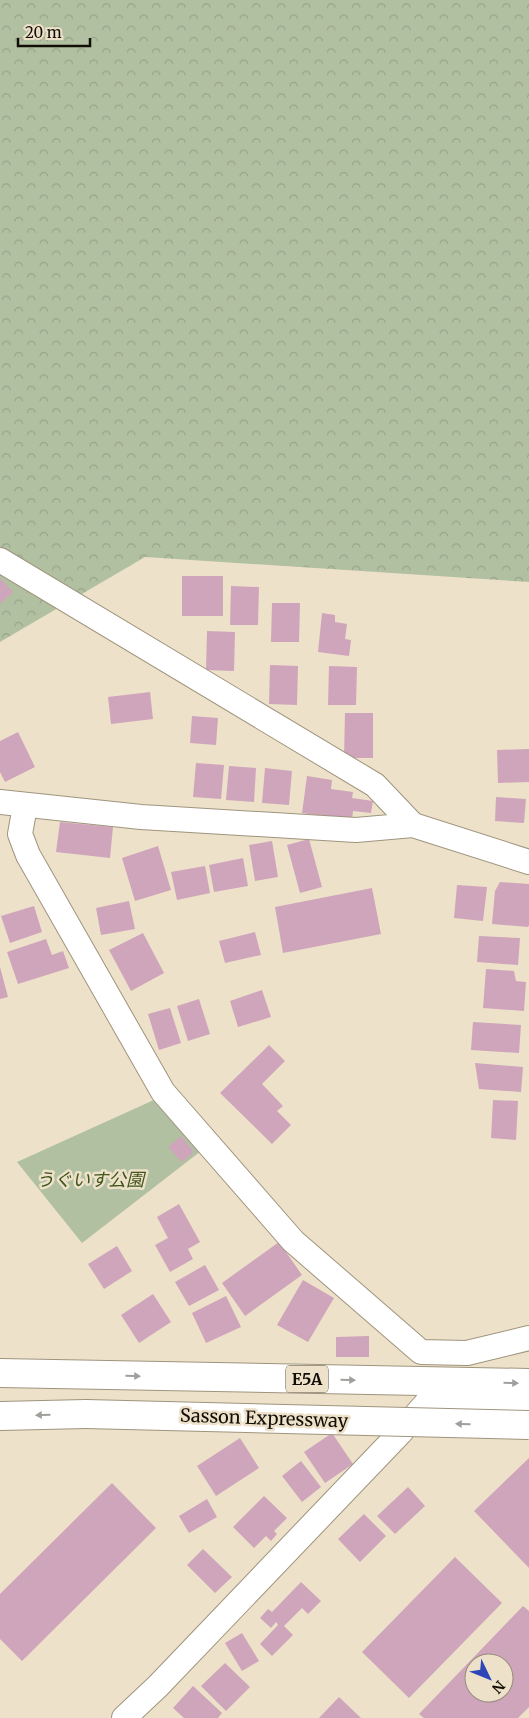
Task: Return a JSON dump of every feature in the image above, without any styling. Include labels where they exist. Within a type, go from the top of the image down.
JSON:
[{"type":"highway","name":"E5A","points":[[0,1373],[529,1383]]},
{"type":"highway","name":"Sasson Expressway","points":[[0,1416],[86,1414],[529,1425]]},
{"type":"street","points":[[0,560],[375,785],[413,825]]},
{"type":"street","points":[[0,802],[141,818],[356,830],[413,825],[529,862]]},
{"type":"street","points":[[25,806],[20,834],[28,855],[163,1092],[294,1241],[421,1352],[467,1354],[529,1338]]},
{"type":"street","points":[[124,1718],[212,1630],[400,1433],[428,1400],[529,1402]]},
{"type":"green space","points":[[0,0],[529,0],[529,582],[145,557],[0,642]]},
{"type":"green space","name":"うぐいす公園","points":[[156,1099],[201,1151],[82,1243],[17,1162]]},
{"type":"building","points":[[182,576],[223,576],[223,616],[182,616]]},
{"type":"building","points":[[0,578],[13,592],[0,604]]},
{"type":"building","points":[[231,586],[259,587],[258,625],[230,625]]},
{"type":"building","points":[[272,603],[300,603],[299,642],[271,642]]},
{"type":"building","points":[[322,613],[335,615],[335,622],[347,624],[345,639],[351,640],[349,656],[318,652]]},
{"type":"building","points":[[207,631],[235,632],[234,671],[206,670]]},
{"type":"building","points":[[270,665],[298,666],[297,705],[269,704]]},
{"type":"building","points":[[329,666],[357,667],[356,705],[328,705]]},
{"type":"building","points":[[150,692],[153,719],[111,724],[108,697]]},
{"type":"building","points":[[345,713],[373,713],[373,758],[344,758]]},
{"type":"building","points":[[192,716],[218,718],[216,745],[190,743]]},
{"type":"building","points":[[18,732],[35,767],[5,782],[0,772],[0,741]]},
{"type":"building","points":[[529,749],[529,782],[498,783],[497,750]]},
{"type":"building","points":[[196,763],[224,765],[221,799],[193,797]]},
{"type":"building","points":[[229,766],[256,768],[254,802],[226,800]]},
{"type":"building","points":[[265,768],[292,771],[289,805],[262,803]]},
{"type":"building","points":[[307,776],[332,780],[331,789],[353,792],[352,798],[373,801],[371,813],[353,811],[352,820],[302,813]]},
{"type":"building","points":[[496,797],[526,799],[524,823],[495,821]]},
{"type":"building","points":[[60,822],[113,827],[110,858],[56,852]]},
{"type":"building","points":[[309,839],[322,887],[300,893],[287,845]]},
{"type":"building","points":[[272,841],[278,877],[255,881],[249,845]]},
{"type":"building","points":[[158,846],[171,890],[135,901],[122,858]]},
{"type":"building","points":[[243,858],[248,886],[214,892],[209,865]]},
{"type":"building","points":[[205,866],[210,893],[177,900],[171,872]]},
{"type":"building","points":[[500,882],[529,884],[528,927],[492,924],[495,891]]},
{"type":"building","points":[[457,885],[487,887],[483,921],[454,918]]},
{"type":"building","points":[[372,888],[381,934],[283,953],[275,907]]},
{"type":"building","points":[[129,901],[135,929],[101,935],[96,908]]},
{"type":"building","points":[[34,906],[42,932],[10,943],[1,916]]},
{"type":"building","points":[[255,932],[261,955],[225,963],[219,941]]},
{"type":"building","points":[[143,933],[164,973],[131,991],[109,950]]},
{"type":"building","points":[[479,936],[520,938],[518,965],[477,962]]},
{"type":"building","points":[[46,939],[52,955],[63,951],[69,968],[18,984],[7,952]]},
{"type":"building","points":[[0,967],[8,997],[0,999]]},
{"type":"building","points":[[486,969],[514,971],[516,981],[526,982],[524,1011],[483,1008]]},
{"type":"building","points":[[262,990],[271,1017],[238,1027],[230,1001]]},
{"type":"building","points":[[199,999],[210,1034],[188,1041],[177,1006]]},
{"type":"building","points":[[170,1008],[181,1043],[159,1050],[148,1014]]},
{"type":"building","points":[[473,1022],[521,1025],[519,1053],[471,1050]]},
{"type":"building","points":[[269,1045],[285,1061],[262,1084],[283,1106],[277,1111],[291,1125],[272,1144],[220,1093]]},
{"type":"building","points":[[475,1063],[523,1067],[521,1092],[479,1089]]},
{"type":"building","points":[[493,1100],[518,1101],[516,1140],[491,1138]]},
{"type":"building","points":[[181,1136],[194,1152],[182,1162],[168,1147]]},
{"type":"building","points":[[179,1204],[200,1242],[188,1249],[193,1259],[170,1272],[155,1245],[168,1238],[157,1217]]},
{"type":"building","points":[[279,1242],[302,1275],[245,1316],[222,1283]]},
{"type":"building","points":[[117,1246],[132,1271],[104,1289],[88,1264]]},
{"type":"building","points":[[205,1265],[219,1290],[189,1306],[175,1282]]},
{"type":"building","points":[[303,1280],[334,1298],[308,1342],[277,1325]]},
{"type":"building","points":[[153,1294],[171,1322],[139,1343],[121,1315]]},
{"type":"building","points":[[226,1296],[241,1327],[206,1343],[192,1313]]},
{"type":"building","points":[[369,1336],[369,1357],[336,1357],[336,1337]]},
{"type":"building","points":[[332,1433],[353,1464],[325,1483],[304,1452]]},
{"type":"building","points":[[240,1438],[259,1468],[216,1496],[197,1466]]},
{"type":"building","points":[[529,1458],[529,1568],[474,1511]]},
{"type":"building","points":[[301,1461],[321,1487],[302,1502],[282,1476]]},
{"type":"building","points":[[112,1483],[156,1528],[22,1661],[0,1639],[0,1594]]},
{"type":"building","points":[[408,1487],[425,1506],[395,1534],[377,1516]]},
{"type":"building","points":[[264,1496],[287,1518],[274,1531],[277,1534],[271,1541],[266,1536],[254,1548],[233,1527]]},
{"type":"building","points":[[207,1499],[217,1517],[189,1533],[179,1516]]},
{"type":"building","points":[[364,1514],[386,1536],[360,1562],[338,1539]]},
{"type":"building","points":[[203,1549],[232,1577],[215,1593],[187,1565]]},
{"type":"building","points":[[455,1557],[502,1603],[409,1698],[362,1652]]},
{"type":"building","points":[[301,1582],[321,1601],[308,1614],[302,1608],[284,1626],[293,1635],[272,1656],[260,1644],[278,1625],[276,1622],[271,1628],[260,1618],[268,1609],[272,1612]]},
{"type":"building","points":[[523,1606],[529,1611],[529,1707],[518,1718],[424,1718],[419,1714],[464,1667],[464,1703],[514,1703],[514,1653],[478,1653]]},
{"type":"building","points":[[242,1633],[259,1661],[242,1671],[225,1643]]},
{"type":"building","points":[[225,1663],[250,1687],[226,1711],[201,1686]]},
{"type":"building","points":[[193,1686],[222,1713],[218,1718],[184,1718],[173,1708]]},
{"type":"building","points":[[339,1697],[361,1718],[319,1718]]}]
